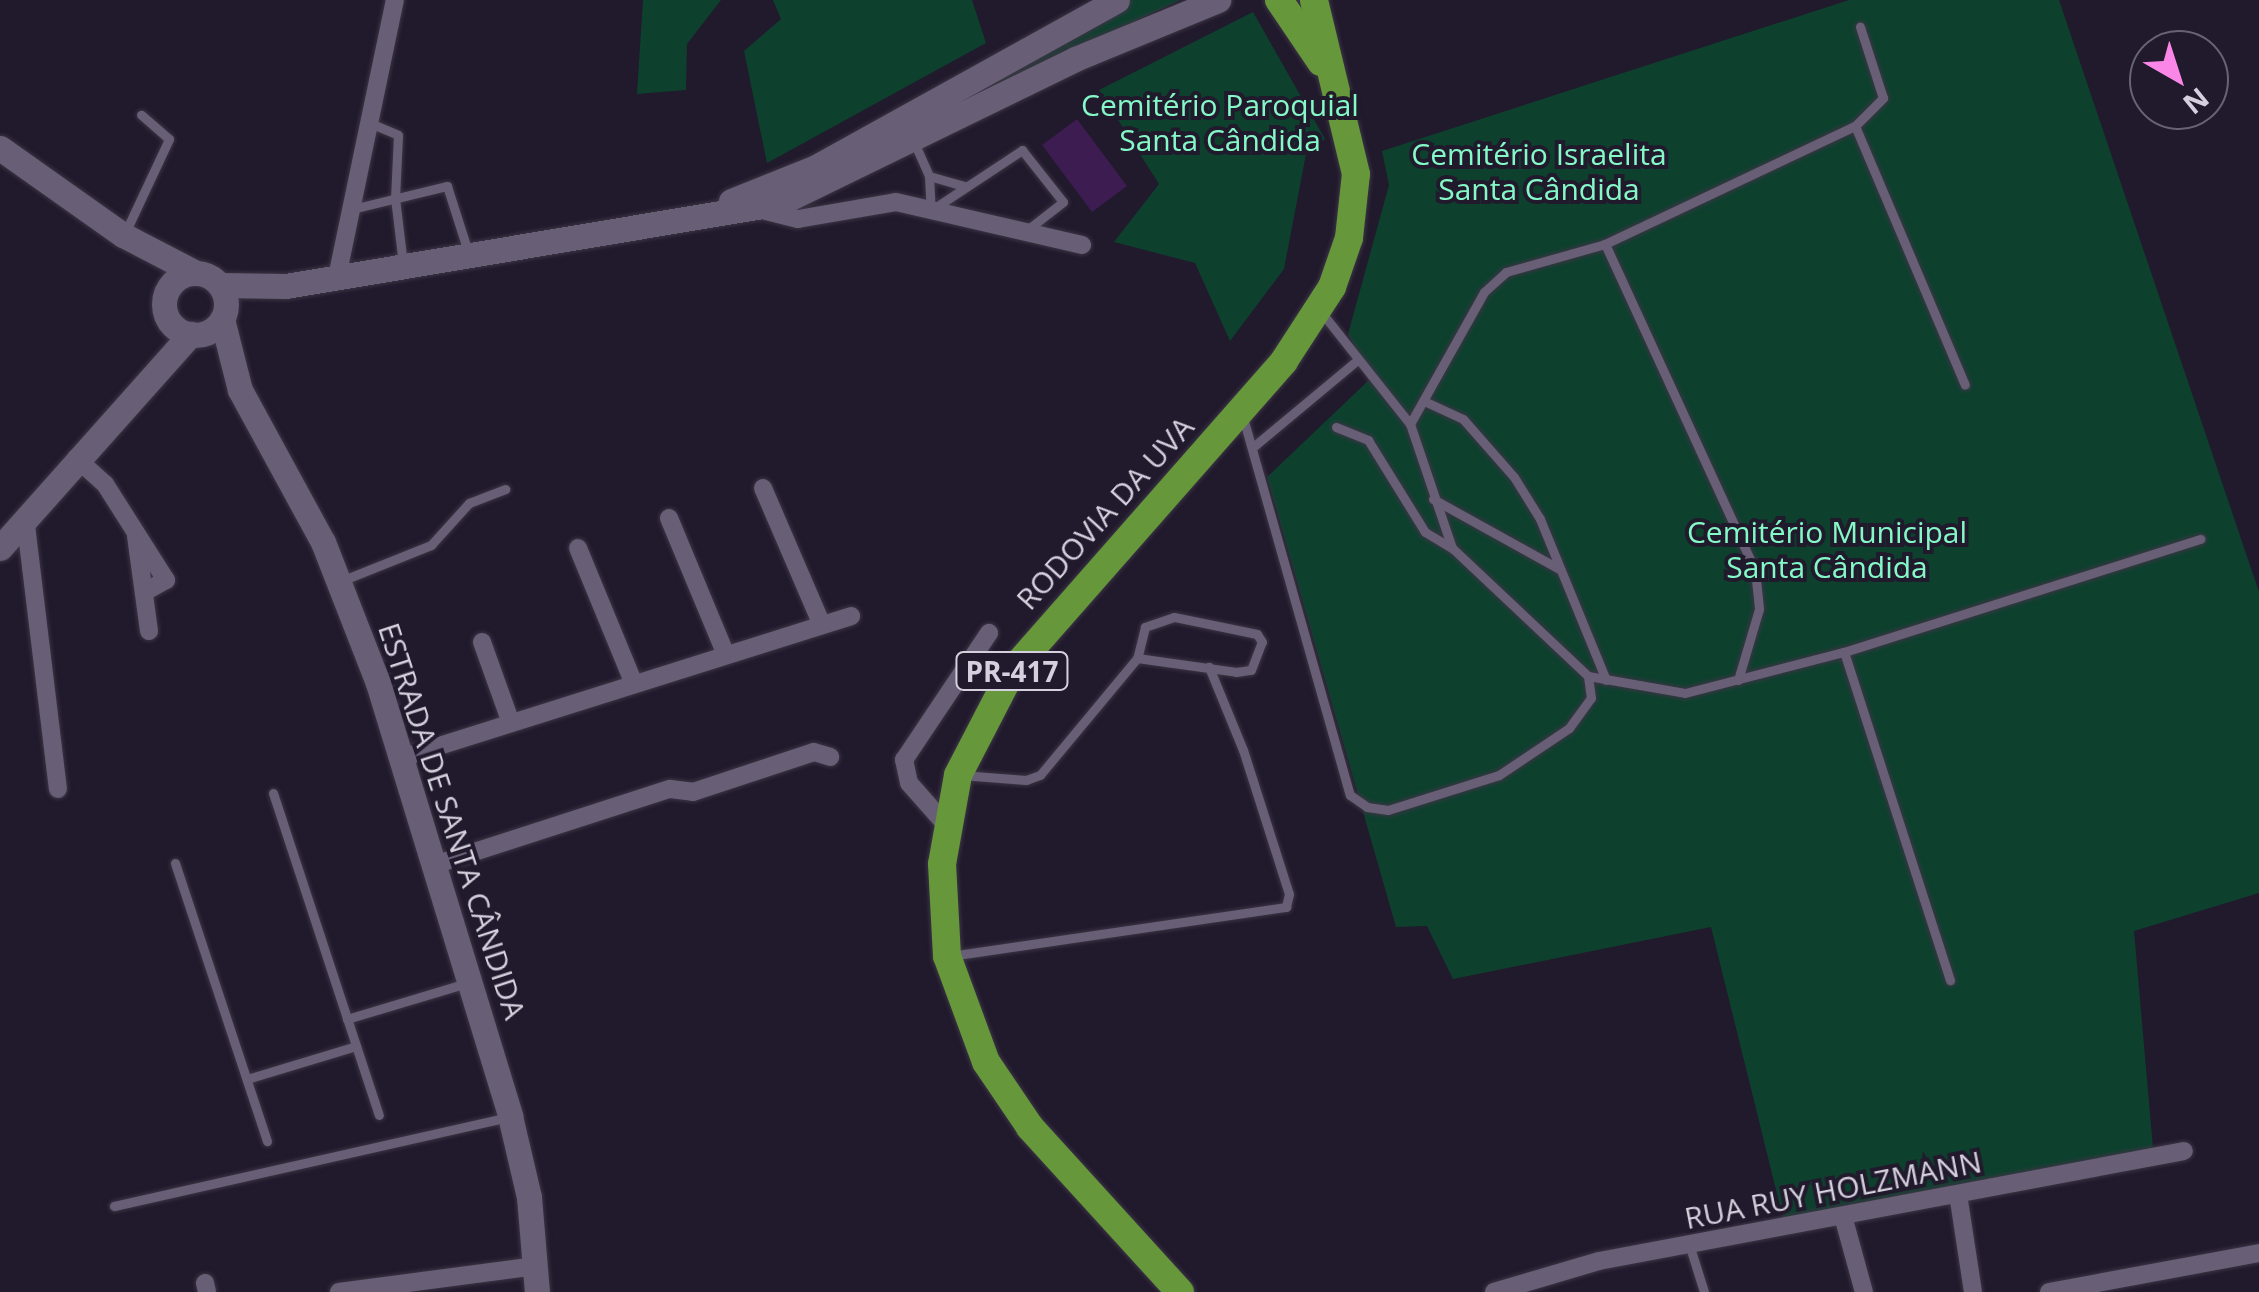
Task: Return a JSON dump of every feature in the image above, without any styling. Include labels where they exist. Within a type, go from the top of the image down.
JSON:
[{"type":"highway","name":"RODOVIA DA UVA","points":[[1279,0],[1333,80]]},
{"type":"highway","name":"RODOVIA DA UVA","points":[[1179,1288],[1008,1098],[968,1026],[947,956],[942,905],[946,826],[958,775],[991,703],[1021,659],[1241,410],[1320,311],[1349,238],[1356,174],[1314,0]]},
{"type":"main road","points":[[672,220],[816,167],[1116,0]]},
{"type":"main road","points":[[0,148],[123,236],[220,285],[286,286],[758,209],[828,184],[1075,59],[1218,0]]},
{"type":"main road","points":[[914,142],[929,114],[998,68]]},
{"type":"main road","points":[[123,236],[156,278],[166,310],[190,334]]},
{"type":"main road","points":[[122,405],[178,278],[196,273]]},
{"type":"main road","points":[[220,285],[224,315]]},
{"type":"main road","points":[[0,548],[122,405],[190,334],[208,332],[224,315],[286,286]]},
{"type":"main road","name":"ESTRADA DE SANTA CÂNDIDA","points":[[224,315],[240,390]]},
{"type":"main road","name":"ESTRADA DE SANTA CÂNDIDA","points":[[190,334],[240,390],[339,582],[401,758],[510,1116],[537,1279]]},
{"type":"street","points":[[338,277],[396,0]]},
{"type":"street","points":[[758,209],[784,220],[883,202],[1082,246]]},
{"type":"street","points":[[76,458],[105,484],[166,580],[144,592],[149,631]]},
{"type":"street","points":[[763,488],[822,625]]},
{"type":"street","points":[[25,517],[58,790]]},
{"type":"street","points":[[669,518],[726,655]]},
{"type":"street","points":[[578,548],[634,684]]},
{"type":"street","points":[[401,758],[851,616]]},
{"type":"street","points":[[946,826],[910,783],[904,760],[988,633]]},
{"type":"street","points":[[482,642],[511,723]]},
{"type":"street","points":[[434,865],[670,789],[694,792],[814,752],[830,756]]},
{"type":"street","name":"RUA RUY HOLZMANN","points":[[1494,1292],[1689,1244],[2184,1151]]},
{"type":"street","points":[[1958,1194],[1973,1292]]},
{"type":"street","points":[[1844,1216],[1864,1292]]},
{"type":"street","points":[[2049,1292],[2259,1253]]},
{"type":"street","points":[[338,1292],[537,1279]]},
{"type":"lane","points":[[1410,424],[1484,292],[1506,272],[1604,244],[1855,126],[1883,98],[1860,27]]},
{"type":"lane","points":[[123,236],[169,139],[141,114]]},
{"type":"lane","points":[[370,124],[398,135],[396,198],[403,266]]},
{"type":"lane","points":[[1855,126],[1964,386]]},
{"type":"lane","points":[[914,142],[929,176],[931,210],[1022,150],[1063,202],[1025,232]]},
{"type":"lane","points":[[929,176],[968,186]]},
{"type":"lane","points":[[352,209],[447,186],[468,255]]},
{"type":"lane","points":[[1604,244],[1755,570],[1760,608],[1738,680]]},
{"type":"lane","points":[[1320,311],[1355,362],[1410,424],[1452,548]]},
{"type":"lane","points":[[1253,447],[1355,362]]},
{"type":"lane","points":[[1424,401],[1463,419],[1489,442],[1540,518],[1606,680]]},
{"type":"lane","points":[[1241,410],[1350,795],[1367,807],[1388,810],[1499,776],[1569,728],[1590,698],[1588,676]]},
{"type":"lane","points":[[1336,428],[1368,440],[1425,532],[1452,548],[1588,676],[1685,693],[1844,652],[2200,538]]},
{"type":"lane","points":[[339,582],[431,545],[469,504],[504,489]]},
{"type":"lane","points":[[1433,499],[1561,570]]},
{"type":"lane","points":[[958,775],[1026,780],[1040,775],[1137,658],[1145,627],[1174,617],[1257,634],[1262,642],[1252,670],[1137,658]]},
{"type":"lane","points":[[1844,652],[1950,980]]},
{"type":"lane","points":[[947,956],[1286,908],[1289,894],[1249,768],[1209,667]]},
{"type":"lane","points":[[273,792],[380,1115]]},
{"type":"lane","points":[[176,863],[267,1141]]},
{"type":"lane","points":[[347,1019],[470,982]]},
{"type":"lane","points":[[247,1079],[356,1046]]},
{"type":"lane","points":[[114,1206],[510,1116]]},
{"type":"lane","points":[[1689,1244],[1704,1292]]},
{"type":"green space","points":[[643,0],[721,0],[687,44],[686,90],[637,94]]},
{"type":"green space","points":[[773,0],[972,0],[986,43],[767,163],[744,51],[781,19]]},
{"type":"green space","points":[[1129,0],[1180,0],[934,117],[1027,59]]},
{"type":"green space","name":"Cemitério Municipal Santa Cândida","points":[[1849,0],[2059,0],[2259,592],[2259,893],[2134,931],[2153,1148],[1783,1218],[1711,927],[1453,979],[1427,926],[1396,927],[1267,477],[1370,379],[1348,334],[1389,185],[1382,151]]},
{"type":"green space","name":"Cemitério Paroquial Santa Cândida","points":[[1253,12],[1325,139],[1306,154],[1284,269],[1230,341],[1195,263],[1114,242],[1159,184],[1099,90]]},
{"type":"building","points":[[1077,119],[1127,186],[1092,212],[1042,145]]},
{"type":"park label","name":"Cemitério Israelita Santa Cândida","points":[[1539,171]]}]
